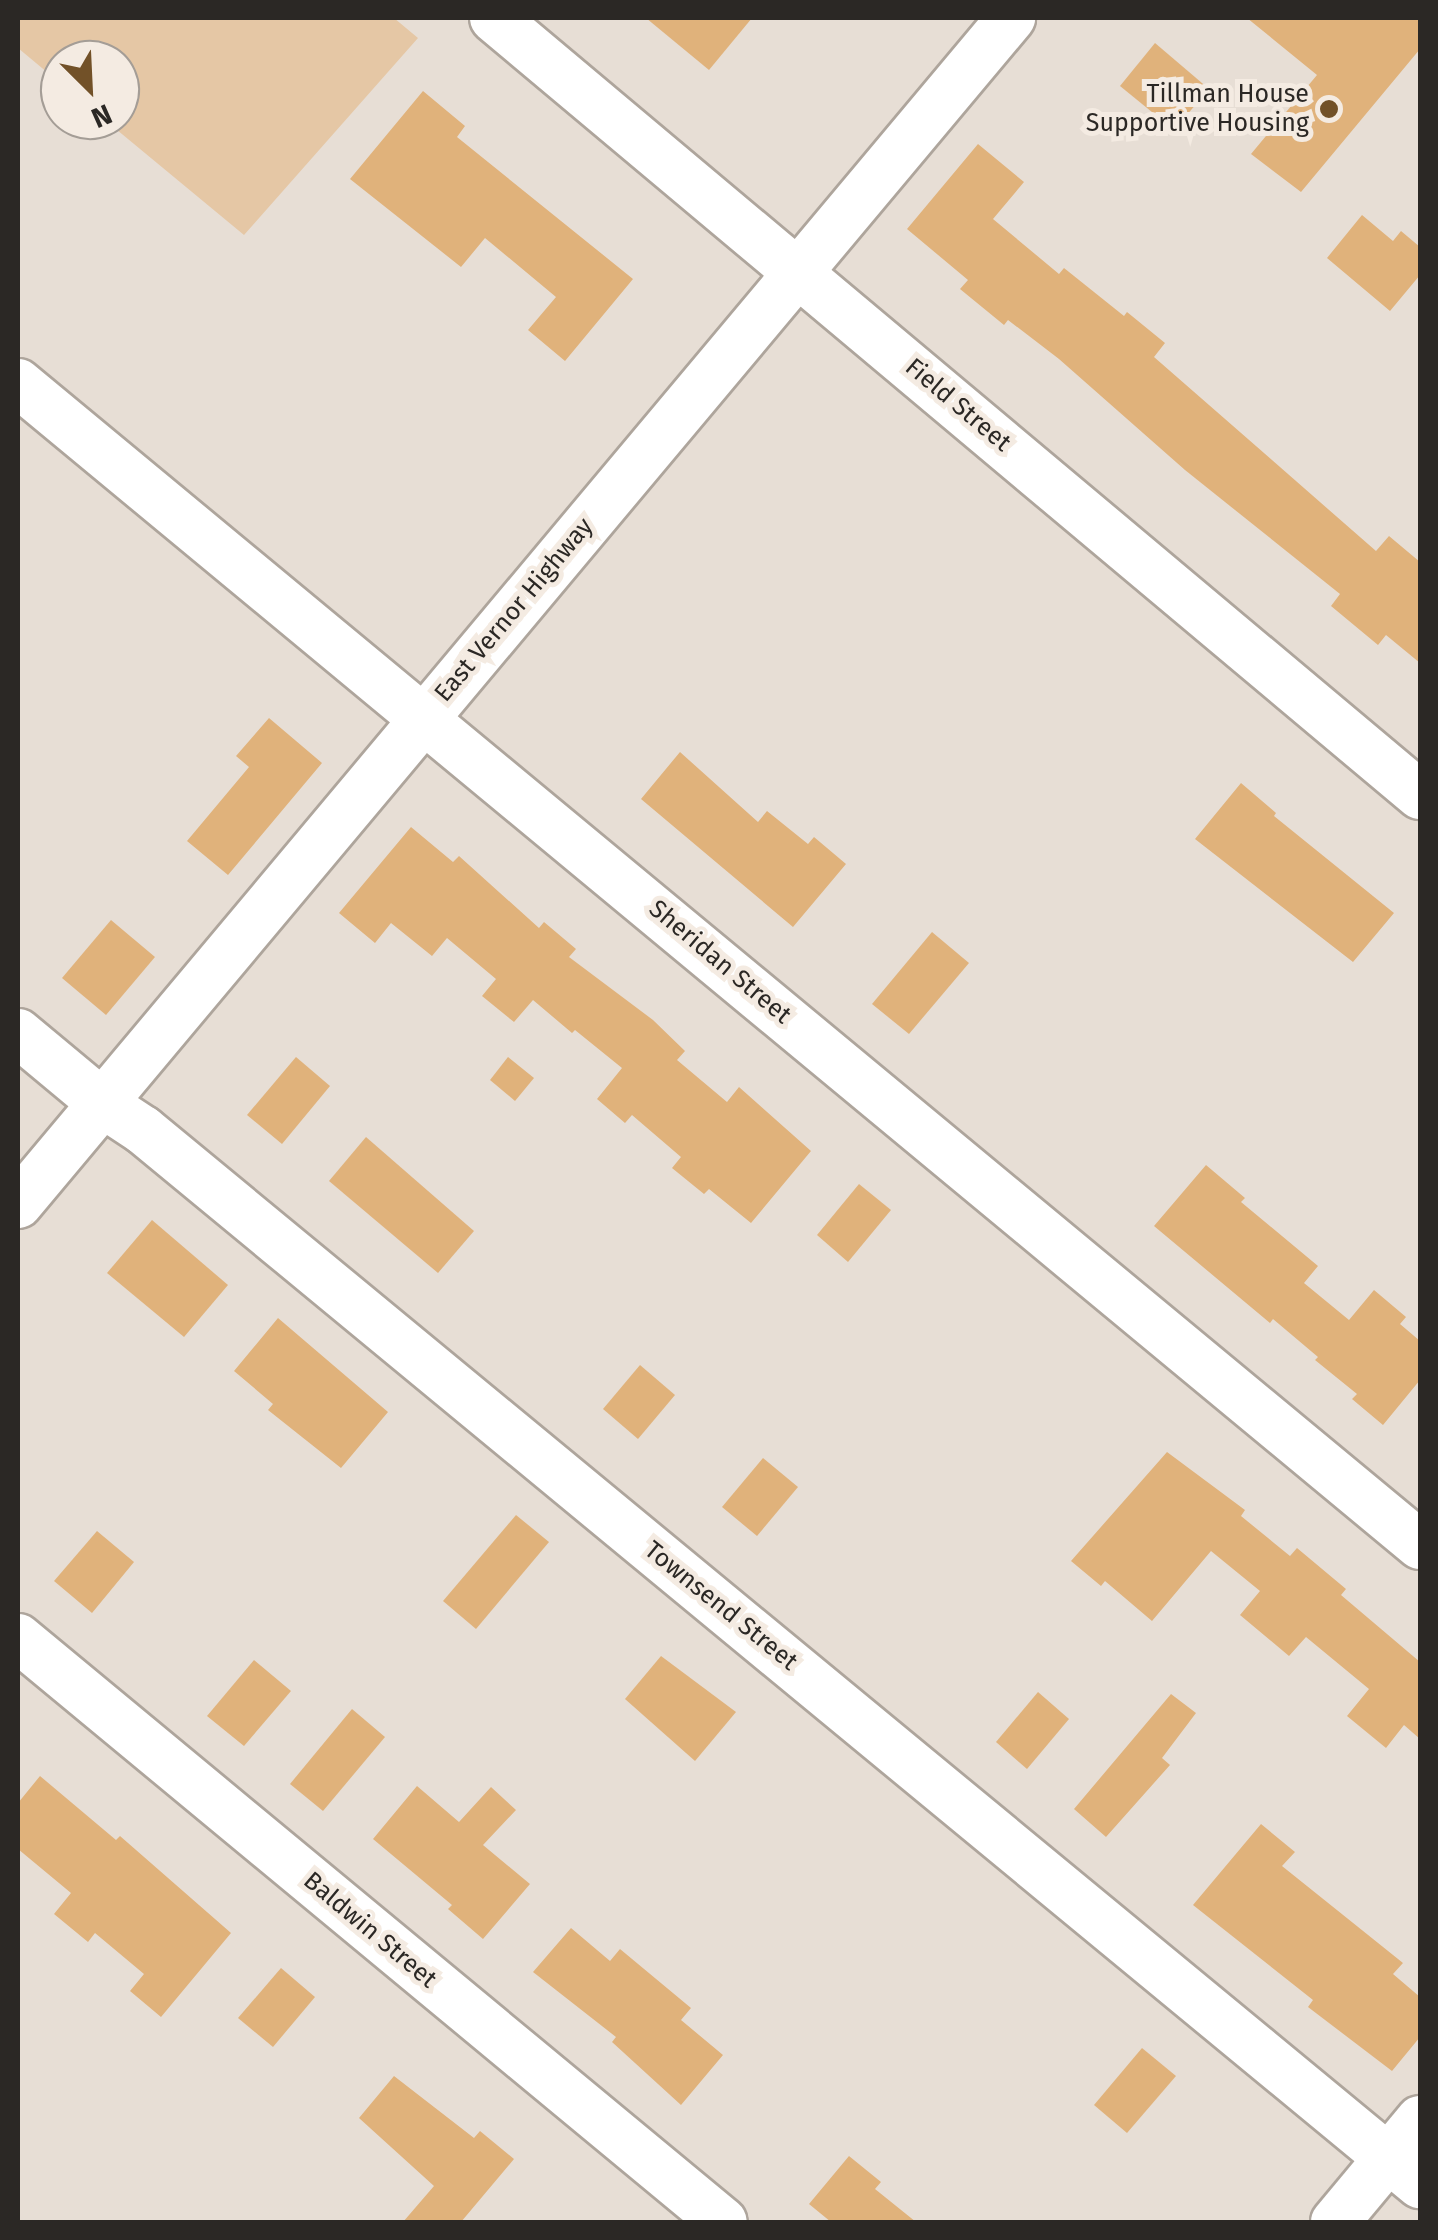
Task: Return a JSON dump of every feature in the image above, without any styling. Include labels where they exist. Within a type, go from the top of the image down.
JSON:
[{"type":"street","name":"Field Street","points":[[494,18],[1420,796]]},
{"type":"street","name":"East Vernor Highway","points":[[18,1204],[1011,18]]},
{"type":"street","name":"Sheridan Street","points":[[18,383],[1420,1545]]},
{"type":"street","name":"Townsend Street","points":[[18,1032],[102,1103],[143,1130],[1405,2171]]},
{"type":"street","name":"Baldwin Street","points":[[18,1638],[722,2222]]},
{"type":"street","points":[[1335,2222],[1405,2171],[1420,2120]]},
{"type":"shaded area","points":[[18,18],[394,18],[418,38],[244,235],[129,140],[140,140],[140,40],[40,40],[40,66],[18,48]]},
{"type":"building","points":[[646,18],[752,18],[709,70]]},
{"type":"building","name":"Tillman House Supportive Housing","points":[[1247,18],[1420,18],[1420,49],[1301,192],[1251,154],[1317,75]]},
{"type":"building","points":[[1155,43],[1209,89],[1174,130],[1120,86]]},
{"type":"building","points":[[423,91],[465,126],[457,137],[633,279],[565,361],[528,330],[556,297],[485,238],[461,267],[350,179]]},
{"type":"building","points":[[978,144],[1024,182],[993,219],[1059,274],[1064,268],[1165,343],[1154,357],[1376,551],[1389,536],[1420,562],[1420,663],[1386,635],[1378,645],[1331,606],[1340,594],[1185,470],[1059,359],[1008,320],[1004,325],[960,289],[968,280],[907,229]]},
{"type":"building","points":[[1362,215],[1393,241],[1401,231],[1420,247],[1420,275],[1390,311],[1327,258]]},
{"type":"building","points":[[269,718],[322,763],[228,875],[187,841],[249,767],[236,756]]},
{"type":"building","points":[[680,752],[758,822],[767,811],[808,844],[814,837],[846,864],[793,927],[641,799]]},
{"type":"building","points":[[1241,783],[1276,813],[1274,816],[1394,913],[1353,962],[1195,839]]},
{"type":"building","points":[[411,827],[453,862],[459,856],[539,928],[544,922],[576,949],[569,957],[653,1020],[685,1051],[677,1060],[727,1102],[739,1087],[811,1151],[751,1223],[709,1189],[704,1194],[672,1168],[681,1157],[632,1115],[625,1123],[597,1099],[622,1068],[575,1030],[572,1033],[533,1000],[514,1022],[482,996],[496,979],[447,938],[432,956],[391,923],[375,943],[339,913]]},
{"type":"building","points":[[111,920],[155,957],[106,1015],[62,978]]},
{"type":"building","points":[[932,932],[969,963],[909,1034],[872,1004]]},
{"type":"building","points":[[296,1057],[330,1086],[282,1144],[247,1115]]},
{"type":"building","points":[[508,1057],[534,1078],[515,1101],[490,1080]]},
{"type":"building","points":[[366,1137],[474,1231],[438,1273],[329,1181]]},
{"type":"building","points":[[1206,1165],[1245,1198],[1241,1202],[1318,1266],[1304,1283],[1349,1320],[1374,1290],[1406,1317],[1400,1324],[1420,1341],[1420,1380],[1383,1425],[1352,1399],[1357,1394],[1315,1360],[1318,1357],[1273,1319],[1270,1323],[1154,1226]]},
{"type":"building","points":[[859,1184],[891,1210],[848,1262],[817,1235]]},
{"type":"building","points":[[152,1220],[228,1285],[184,1337],[107,1273]]},
{"type":"building","points":[[278,1318],[388,1412],[341,1468],[268,1410],[273,1404],[234,1371]]},
{"type":"building","points":[[640,1365],[675,1395],[638,1439],[603,1409]]},
{"type":"building","points":[[1167,1452],[1245,1510],[1241,1516],[1290,1556],[1297,1548],[1346,1589],[1341,1595],[1420,1662],[1420,1739],[1404,1725],[1386,1748],[1347,1716],[1369,1689],[1306,1637],[1289,1656],[1240,1615],[1260,1591],[1211,1551],[1152,1621],[1105,1581],[1101,1586],[1071,1561]]},
{"type":"building","points":[[763,1458],[798,1487],[757,1536],[722,1507]]},
{"type":"building","points":[[516,1515],[549,1542],[476,1629],[443,1601]]},
{"type":"building","points":[[97,1531],[134,1562],[92,1613],[54,1581]]},
{"type":"building","points":[[661,1656],[736,1712],[695,1761],[625,1699]]},
{"type":"building","points":[[254,1660],[291,1691],[244,1746],[207,1716]]},
{"type":"building","points":[[1038,1692],[1069,1719],[1027,1769],[996,1742]]},
{"type":"building","points":[[1171,1694],[1196,1713],[1162,1758],[1170,1765],[1106,1837],[1074,1809]]},
{"type":"building","points":[[352,1709],[385,1737],[323,1811],[290,1784]]},
{"type":"building","points":[[40,1776],[116,1840],[120,1836],[231,1933],[161,2017],[130,1991],[144,1974],[95,1933],[88,1942],[54,1914],[71,1893],[18,1849],[18,1803]]},
{"type":"building","points":[[417,1786],[459,1822],[491,1787],[516,1810],[483,1845],[530,1884],[483,1939],[448,1909],[452,1905],[373,1839]]},
{"type":"building","points":[[1261,1824],[1295,1852],[1282,1866],[1403,1963],[1393,1974],[1420,1997],[1420,2037],[1392,2071],[1308,2007],[1313,2000],[1193,1905]]},
{"type":"building","points":[[571,1928],[610,1961],[620,1949],[691,2008],[681,2020],[723,2055],[681,2105],[612,2042],[616,2037],[533,1972]]},
{"type":"building","points":[[281,1968],[315,1997],[273,2047],[238,2018]]},
{"type":"building","points":[[1142,2048],[1176,2076],[1127,2133],[1094,2105]]},
{"type":"building","points":[[394,2076],[474,2138],[480,2131],[514,2159],[461,2222],[403,2222],[434,2186],[359,2118]]},
{"type":"building","points":[[849,2156],[881,2182],[875,2189],[916,2222],[831,2222],[809,2204]]},
{"type":"place","name":"Tillman House Supportive Housing","points":[[1329,109]]}]
